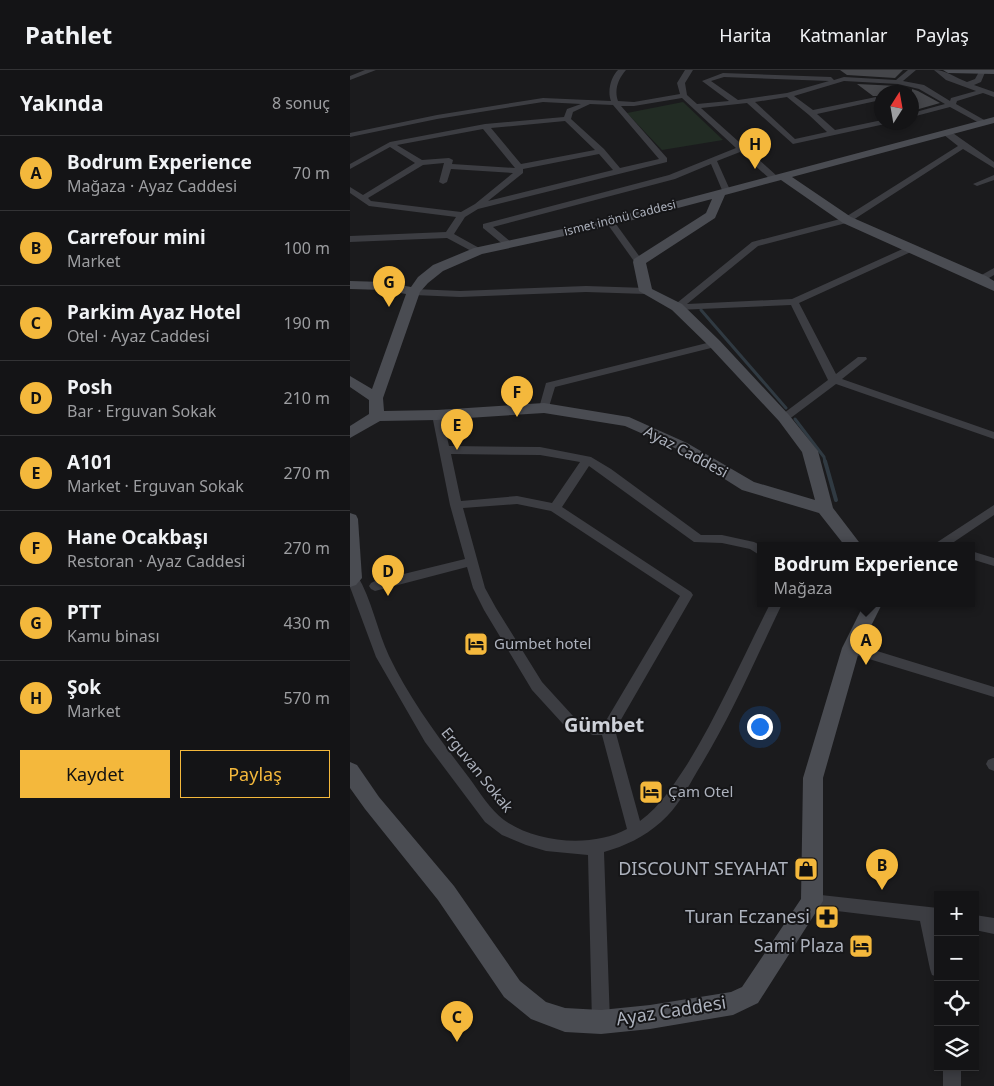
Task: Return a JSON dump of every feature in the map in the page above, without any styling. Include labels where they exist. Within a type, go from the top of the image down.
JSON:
[{"type":"street","points":[[350,78],[372,70]]},
{"type":"street","points":[[475,207],[664,160],[616,104],[612,95],[616,76],[622,70]]},
{"type":"street","points":[[689,70],[681,83],[684,96],[742,148],[779,177],[847,220],[981,279],[994,287]]},
{"type":"street","points":[[837,70],[844,80]]},
{"type":"street","points":[[898,82],[912,70]]},
{"type":"street","points":[[938,70],[994,95]]},
{"type":"street","points":[[968,85],[978,80],[983,71]]},
{"type":"street","points":[[939,81],[948,74],[994,71]]},
{"type":"street","points":[[736,102],[706,81],[723,75],[898,82],[921,87],[988,122]]},
{"type":"street","points":[[696,106],[750,101],[844,80]]},
{"type":"street","points":[[853,81],[860,87]]},
{"type":"street","points":[[921,87],[930,84]]},
{"type":"street","points":[[919,113],[952,104],[954,100],[982,91]]},
{"type":"street","points":[[866,93],[873,99]]},
{"type":"street","points":[[788,94],[834,134]]},
{"type":"street","points":[[350,135],[437,117],[543,100],[634,104],[684,96]]},
{"type":"street","points":[[812,113],[873,99]]},
{"type":"street","points":[[750,101],[793,142],[874,124]]},
{"type":"street","points":[[567,119],[570,111],[591,102]]},
{"type":"street","points":[[437,117],[442,134]]},
{"type":"street","points":[[350,167],[390,144],[485,126],[567,119],[601,151],[619,172]]},
{"type":"street","name":"ismet inönü Caddesi","points":[[376,416],[376,398],[414,292],[423,280],[438,268],[478,251],[610,222],[988,122]]},
{"type":"street","points":[[485,126],[520,169]]},
{"type":"street","points":[[947,133],[994,166]]},
{"type":"street","points":[[390,144],[421,163]]},
{"type":"street","points":[[677,307],[755,244],[847,220],[963,146]]},
{"type":"street","points":[[508,244],[486,226],[672,177],[742,148]]},
{"type":"street","points":[[448,166],[520,169],[601,151]]},
{"type":"street","points":[[362,198],[421,163],[449,160],[443,182]]},
{"type":"street","points":[[639,262],[710,216],[723,191],[713,160]]},
{"type":"street","points":[[449,235],[462,214],[475,207],[520,169]]},
{"type":"street","points":[[976,184],[994,177]]},
{"type":"street","points":[[350,189],[369,203],[462,214]]},
{"type":"street","points":[[610,222],[639,262],[646,291]]},
{"type":"street","points":[[350,239],[449,235],[478,251]]},
{"type":"street","points":[[677,307],[794,302],[910,249]]},
{"type":"street","points":[[981,279],[994,271]]},
{"type":"street","points":[[350,285],[384,286],[414,292],[460,294],[586,289],[646,291],[677,307],[715,344],[784,418],[810,451],[825,509],[851,542]]},
{"type":"street","points":[[794,302],[833,379],[994,436]]},
{"type":"street","points":[[544,408],[550,385],[715,344]]},
{"type":"street","points":[[784,418],[833,379],[862,359]]},
{"type":"street","points":[[350,380],[376,398]]},
{"type":"street","name":"Ayaz Caddesi","points":[[376,416],[437,415],[544,408],[629,422],[682,446],[748,486],[825,509]]},
{"type":"street","points":[[437,415],[456,504],[479,588],[490,610],[537,686],[568,720],[593,728],[608,730]]},
{"type":"street","points":[[350,434],[376,416]]},
{"type":"street","points":[[445,450],[540,451],[587,460],[607,472],[698,539],[722,539],[754,546],[757,549]]},
{"type":"street","points":[[555,508],[587,460]]},
{"type":"street","points":[[456,504],[517,500],[555,508],[687,595],[608,730],[635,832]]},
{"type":"street","points":[[949,542],[994,509]]},
{"type":"street","points":[[351,528],[352,579]]},
{"type":"street","points":[[975,556],[994,562]]},
{"type":"street","points":[[375,586],[472,561]]},
{"type":"street","name":"Erguvan Sokak","points":[[352,579],[383,658],[430,738],[490,818],[501,827],[529,841],[560,846],[596,848],[616,842],[654,819],[668,806],[706,747],[775,607]]},
{"type":"street","points":[[872,607],[851,648],[813,778],[812,901],[932,915],[934,936]]},
{"type":"street","points":[[851,648],[994,692]]},
{"type":"street","name":"Ayaz Caddesi","points":[[353,782],[446,893],[512,989],[539,1011],[565,1020],[601,1022],[650,1017],[733,1003],[750,995],[812,901]]},
{"type":"street","points":[[596,848],[601,1022]]},
{"type":"street","points":[[979,923],[994,926]]},
{"type":"street","points":[[952,1071],[952,1086]]},
{"type":"shaded area","points":[[683,102],[723,140],[662,150],[627,113]]},
{"type":"building","points":[[840,70],[903,70],[895,78],[847,75]]},
{"type":"building","points":[[857,84],[878,85],[874,85],[873,96]]},
{"type":"building","points":[[919,92],[940,103],[919,109]]},
{"type":"waterway","points":[[701,310],[786,408]]},
{"type":"waterway","points":[[795,419],[824,457],[825,462]]},
{"type":"waterway","points":[[825,461],[836,500]]},
{"type":"place","name":"Şok","points":[[755,169]]},
{"type":"place","name":"PTT","points":[[389,307]]},
{"type":"place","name":"Hane Ocakbaşı","points":[[517,417]]},
{"type":"place","name":"A101","points":[[457,450]]},
{"type":"place","name":"Posh","points":[[388,596]]},
{"type":"place","name":"Gumbet hotel","points":[[476,644]]},
{"type":"place","name":"Bodrum Experience","points":[[866,665]]},
{"type":"place","name":"Çam Otel","points":[[651,792]]},
{"type":"place","name":"DISCOUNT SEYAHAT","points":[[806,869]]},
{"type":"place","name":"Carrefour mini","points":[[882,890]]},
{"type":"place","name":"Turan Eczanesi","points":[[827,917]]},
{"type":"place","name":"Sami Plaza","points":[[861,946]]},
{"type":"place","name":"Parkim Ayaz Hotel","points":[[457,1042]]},
{"type":"district","name":"Gümbet","points":[[604,725]]}]
